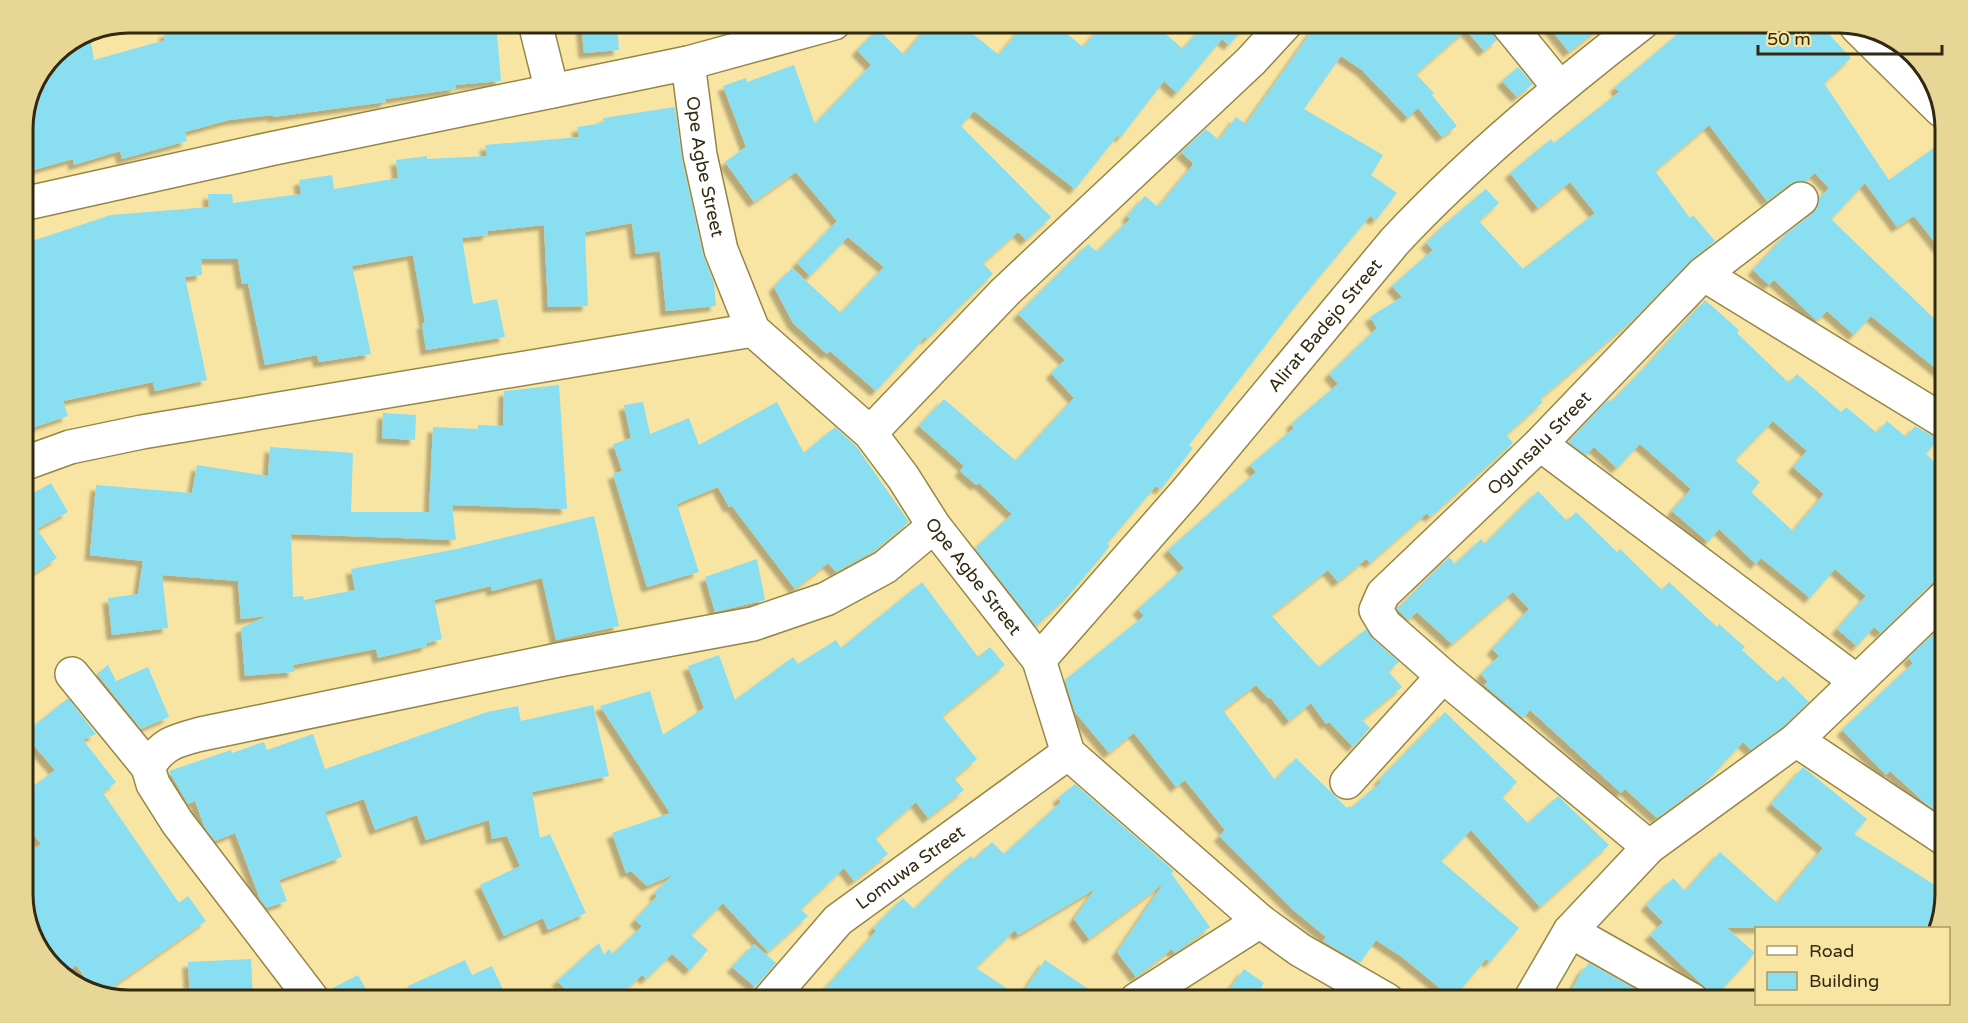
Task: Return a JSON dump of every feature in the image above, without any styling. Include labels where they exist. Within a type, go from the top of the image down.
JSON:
[{"type":"street","points":[[538,33],[552,91]]},
{"type":"street","points":[[33,202],[270,149],[688,63],[795,33]]},
{"type":"street","points":[[870,433],[1005,292],[1251,61],[1276,33]]},
{"type":"street","points":[[1516,33],[1559,87]]},
{"type":"street","name":"Alirat Badejo Street","points":[[1039,660],[1187,491],[1395,241],[1421,213],[1559,87],[1628,33]]},
{"type":"street","points":[[1867,37],[1930,100]]},
{"type":"street","name":"Ope Agbe Street","points":[[688,63],[700,155],[721,250],[753,330],[870,433],[903,477],[934,526],[1039,660],[1068,753]]},
{"type":"street","name":"Ogunsalu Street","points":[[1443,676],[1386,625],[1376,610],[1383,594],[1540,444],[1703,274],[1801,199]]},
{"type":"street","points":[[1703,274],[1935,416]]},
{"type":"street","points":[[33,460],[70,447],[141,432],[753,330]]},
{"type":"street","points":[[1540,444],[1856,681]]},
{"type":"street","points":[[148,767],[158,751],[173,742],[201,734],[581,656],[753,624],[826,599],[885,567],[934,526]]},
{"type":"street","points":[[1536,990],[1569,931],[1649,847],[1796,740],[1935,606]]},
{"type":"street","points":[[72,674],[148,767],[153,784],[177,822],[305,990]]},
{"type":"street","points":[[1347,782],[1443,676],[1649,847]]},
{"type":"street","points":[[1796,740],[1935,832]]},
{"type":"street","points":[[1068,753],[1260,921],[1300,950],[1370,990]]},
{"type":"street","name":"Lomuwa Street","points":[[778,990],[838,920],[1068,753]]},
{"type":"street","points":[[1152,990],[1260,921]]},
{"type":"street","points":[[1569,931],[1674,990]]},
{"type":"building","points":[[164,33],[497,33],[501,81],[455,85],[456,89],[386,99],[386,102],[273,117],[273,115],[229,120],[185,132],[187,141],[122,159],[120,151],[74,165],[73,159],[33,170],[33,122],[36,104],[53,70],[66,57],[91,41],[94,60],[165,40]]},
{"type":"building","points":[[582,33],[618,33],[619,50],[584,53]]},
{"type":"building","points":[[874,33],[882,33],[904,55],[922,33],[972,33],[999,55],[1017,33],[1066,33],[1083,47],[1095,33],[1165,33],[1183,49],[1197,33],[1239,33],[1229,45],[1222,39],[1177,93],[1164,81],[1121,137],[1118,135],[1075,189],[974,111],[961,126],[1051,217],[1026,240],[1018,232],[983,263],[993,274],[927,339],[925,337],[876,391],[830,351],[827,354],[793,323],[774,287],[792,268],[841,313],[884,267],[848,237],[810,276],[797,263],[837,221],[796,172],[754,202],[725,162],[746,147],[723,86],[746,78],[747,82],[794,65],[815,124],[871,65],[857,50]]},
{"type":"building","points":[[1310,33],[1463,33],[1416,74],[1434,93],[1432,95],[1457,126],[1442,137],[1418,108],[1408,118],[1362,70],[1341,56],[1304,109],[1383,155],[1371,175],[1397,193],[1376,220],[1370,216],[1297,304],[1189,445],[1193,448],[1161,489],[1156,486],[1107,544],[1110,546],[1069,595],[1036,626],[975,548],[1012,514],[979,483],[976,485],[960,471],[964,466],[919,426],[944,399],[1016,461],[1074,398],[1051,373],[1065,360],[1018,314],[1088,244],[1097,252],[1130,219],[1127,216],[1145,196],[1158,207],[1192,166],[1193,163],[1181,152],[1206,129],[1219,140],[1236,117],[1246,124]]},
{"type":"building","points":[[1469,33],[1492,33],[1497,40],[1484,51]]},
{"type":"building","points":[[1554,33],[1593,33],[1569,52]]},
{"type":"building","points":[[1679,33],[1828,33],[1851,58],[1824,83],[1889,180],[1935,147],[1935,242],[1914,216],[1897,227],[1865,183],[1831,219],[1935,319],[1935,368],[1871,316],[1854,335],[1827,311],[1817,321],[1774,280],[1769,285],[1753,270],[1786,234],[1813,213],[1819,198],[1829,188],[1815,173],[1806,181],[1790,184],[1767,201],[1709,125],[1655,171],[1690,218],[1693,215],[1715,241],[1690,261],[1636,317],[1540,399],[1543,402],[1506,435],[1513,443],[1430,517],[1427,513],[1370,563],[1366,559],[1338,582],[1328,570],[1271,615],[1319,667],[1366,629],[1373,639],[1399,662],[1388,671],[1402,687],[1362,720],[1370,728],[1353,747],[1329,722],[1326,724],[1311,703],[1289,721],[1270,697],[1269,699],[1256,685],[1223,710],[1275,780],[1296,758],[1347,808],[1349,806],[1351,808],[1381,782],[1379,780],[1445,712],[1517,782],[1502,797],[1528,823],[1558,796],[1609,845],[1540,907],[1471,830],[1441,861],[1519,928],[1490,962],[1486,959],[1460,990],[1442,990],[1402,957],[1376,940],[1360,963],[1323,941],[1326,937],[1291,908],[1219,836],[1225,830],[1185,780],[1176,787],[1134,733],[1109,753],[1075,712],[1065,680],[1144,616],[1138,609],[1184,568],[1168,550],[1256,472],[1250,465],[1294,428],[1291,424],[1338,384],[1329,374],[1377,328],[1370,317],[1402,297],[1392,286],[1433,250],[1426,243],[1445,224],[1486,189],[1499,203],[1479,221],[1523,269],[1595,213],[1570,182],[1538,208],[1510,173],[1551,139],[1554,143],[1619,92],[1615,87]]},
{"type":"building","points":[[1518,67],[1533,84],[1517,97],[1502,81]]},
{"type":"building","points":[[675,107],[682,159],[703,254],[714,283],[716,306],[666,311],[660,251],[636,254],[632,223],[585,232],[588,306],[548,307],[544,225],[488,231],[488,235],[462,238],[473,304],[497,299],[505,337],[426,350],[422,324],[425,323],[413,255],[352,266],[371,354],[319,362],[317,355],[265,365],[248,283],[242,284],[238,259],[201,259],[202,275],[185,277],[207,380],[155,391],[153,382],[63,401],[68,416],[33,428],[33,241],[111,215],[209,207],[208,194],[232,194],[233,203],[301,194],[299,180],[332,175],[334,189],[398,178],[396,160],[427,156],[427,159],[487,156],[485,145],[579,137],[577,127],[604,123],[603,118]]},
{"type":"building","points":[[1705,300],[1739,330],[1737,333],[1789,383],[1797,374],[1841,412],[1846,407],[1877,433],[1887,421],[1906,437],[1915,426],[1935,437],[1935,443],[1926,454],[1935,462],[1935,582],[1881,633],[1874,627],[1857,646],[1837,629],[1866,596],[1835,569],[1810,598],[1761,558],[1756,564],[1719,529],[1708,542],[1672,511],[1691,489],[1640,444],[1617,468],[1594,447],[1586,455],[1568,442],[1608,400],[1611,402]],"holes":[[[1773,421],[1807,451],[1793,467],[1824,494],[1793,531],[1751,492],[1760,482],[1735,460]]]},
{"type":"building","points":[[559,385],[567,509],[452,505],[456,540],[291,534],[293,597],[303,596],[304,600],[355,590],[351,569],[457,549],[594,516],[619,626],[556,640],[542,578],[492,591],[491,586],[434,600],[442,639],[427,643],[427,646],[378,658],[376,649],[293,665],[294,672],[245,676],[241,628],[267,616],[241,619],[238,581],[162,575],[168,628],[112,635],[108,598],[138,594],[143,561],[90,555],[96,485],[192,493],[197,465],[268,476],[270,447],[353,453],[351,512],[429,512],[433,427],[478,429],[478,425],[503,426],[504,391]]},
{"type":"building","points":[[643,402],[650,434],[689,418],[699,445],[777,402],[804,453],[835,427],[856,446],[909,522],[874,551],[836,572],[828,563],[795,589],[732,506],[729,507],[718,487],[677,504],[699,572],[647,587],[613,474],[622,471],[613,444],[631,438],[624,405]]},
{"type":"building","points":[[383,413],[416,415],[415,440],[382,438]]},
{"type":"building","points":[[51,483],[68,512],[37,529],[57,558],[33,574],[33,493]]},
{"type":"building","points":[[1538,491],[1567,521],[1576,512],[1617,552],[1620,549],[1662,590],[1669,582],[1717,627],[1719,624],[1745,647],[1742,650],[1777,682],[1783,676],[1809,702],[1784,726],[1751,750],[1743,742],[1707,781],[1657,818],[1625,789],[1621,793],[1530,710],[1523,718],[1484,685],[1488,682],[1481,674],[1499,656],[1492,649],[1529,609],[1513,592],[1452,644],[1417,612],[1408,620],[1397,609],[1449,557],[1455,564],[1481,539],[1485,544]]},
{"type":"building","points":[[757,559],[765,600],[715,612],[705,577]]},
{"type":"building","points":[[922,582],[978,657],[990,647],[1005,665],[942,716],[977,759],[954,778],[964,790],[928,818],[916,802],[875,838],[888,854],[854,881],[844,868],[801,909],[808,916],[768,952],[723,903],[691,935],[708,950],[690,970],[672,954],[646,979],[642,975],[625,990],[566,990],[557,981],[599,943],[604,955],[609,949],[613,954],[642,926],[635,920],[657,896],[654,893],[673,875],[647,886],[631,871],[626,873],[612,833],[670,813],[600,706],[650,691],[663,735],[704,708],[688,666],[719,655],[735,700],[793,657],[798,664],[836,640],[841,648]]},
{"type":"building","points":[[1935,632],[1935,810],[1890,771],[1886,775],[1842,730],[1913,663],[1908,658]]},
{"type":"building","points":[[108,665],[116,681],[148,667],[169,717],[141,729],[97,674]]},
{"type":"building","points":[[68,698],[96,734],[83,740],[116,782],[103,793],[179,903],[188,896],[206,921],[110,988],[87,980],[76,965],[71,970],[66,966],[49,947],[38,925],[33,901],[33,850],[41,844],[33,834],[33,786],[55,770],[33,744],[33,727]]},
{"type":"building","points":[[593,705],[609,776],[532,792],[540,838],[550,834],[586,913],[548,930],[543,918],[504,936],[480,885],[520,866],[507,836],[492,839],[489,820],[426,840],[417,815],[375,830],[364,799],[325,812],[342,857],[279,880],[287,901],[267,908],[260,899],[235,833],[215,841],[205,828],[195,801],[188,804],[169,771],[231,750],[232,753],[264,742],[267,750],[313,734],[325,769],[487,712],[518,706],[521,721]]},
{"type":"building","points":[[1803,767],[1867,819],[1854,834],[1935,885],[1933,913],[1927,927],[1727,928],[1755,953],[1721,990],[1708,990],[1650,935],[1663,922],[1646,905],[1673,878],[1685,891],[1720,852],[1777,903],[1823,848],[1771,804]]},
{"type":"building","points":[[1075,784],[1172,869],[1174,872],[1171,873],[1210,927],[1175,953],[1172,949],[1136,977],[1117,952],[1163,884],[1089,939],[1074,919],[1095,889],[1018,935],[1015,930],[976,968],[1009,990],[824,990],[876,931],[873,928],[903,898],[914,909],[953,871],[971,856],[974,859],[992,842],[1004,854],[1061,802],[1058,798]]},
{"type":"building","points":[[754,944],[776,963],[755,987],[732,967]]},
{"type":"building","points":[[251,959],[253,990],[189,990],[188,962]]},
{"type":"building","points":[[465,960],[472,975],[492,966],[503,990],[410,990],[408,986]]},
{"type":"building","points":[[1045,960],[1090,990],[1025,990]]},
{"type":"building","points":[[1589,963],[1637,990],[1572,990]]},
{"type":"building","points":[[1244,969],[1264,983],[1261,988],[1265,990],[1229,990]]},
{"type":"building","points":[[358,975],[366,990],[329,990]]}]
